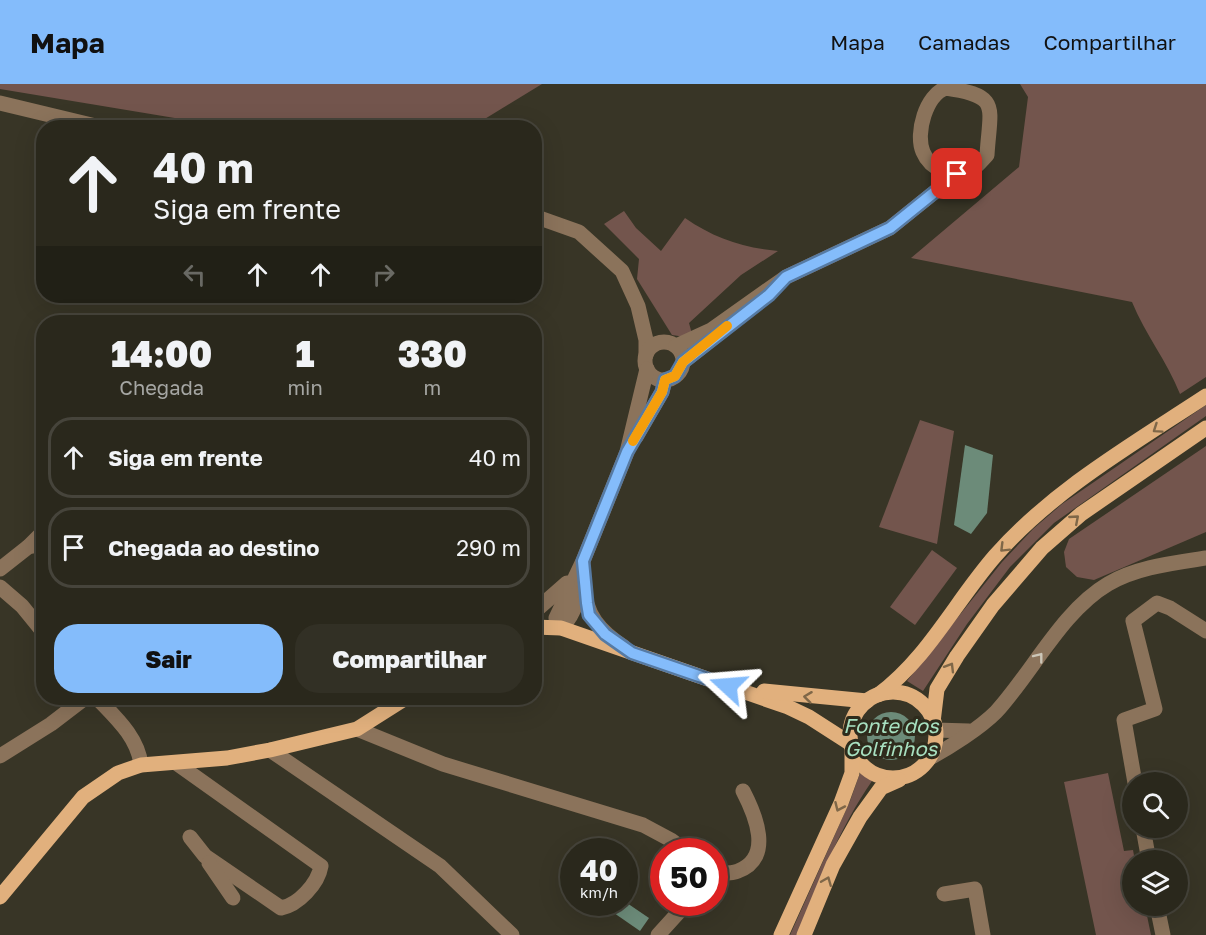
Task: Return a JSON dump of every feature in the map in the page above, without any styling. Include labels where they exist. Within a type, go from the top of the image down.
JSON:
[{"type":"main road","points":[[781,935],[841,803],[852,773],[852,720],[872,698],[899,680],[931,642],[995,556],[1033,519],[1079,483],[1206,396]]},
{"type":"main road","points":[[804,935],[833,865],[860,817],[881,788],[910,775],[928,759],[933,750],[937,688],[993,605],[1042,548],[1081,514],[1206,428]]},
{"type":"main road","points":[[542,627],[561,628],[728,686],[809,717],[852,747],[859,763],[870,772],[882,777],[896,778],[910,775]]},
{"type":"main road","points":[[728,686],[821,699],[872,698],[900,693],[921,703],[934,726]]},
{"type":"main road","points":[[0,897],[14,884],[83,797],[118,773],[141,765],[176,763],[270,750],[357,729],[395,705]]},
{"type":"street","points":[[946,88],[976,92],[987,99],[990,109],[987,154],[969,172],[957,174],[942,172],[929,162],[923,152],[921,141],[928,102],[936,91],[946,88]]},
{"type":"street","points":[[0,103],[71,120]]},
{"type":"street","points":[[926,197],[929,162]]},
{"type":"street","points":[[627,452],[649,349],[659,342],[674,344],[711,330],[786,277],[890,228],[957,174]]},
{"type":"street","points":[[542,219],[579,232],[622,271],[638,306],[658,335],[674,344],[683,362]]},
{"type":"street","points":[[638,306],[646,340],[646,362],[654,377],[665,380],[675,376],[683,362],[769,295],[786,277]]},
{"type":"street","points":[[561,628],[555,618],[583,561],[627,452],[662,392],[665,380]]},
{"type":"street","points":[[0,569],[36,545]]},
{"type":"street","points":[[928,759],[953,746],[969,731],[983,724],[1003,703],[1073,616],[1108,584],[1131,574],[1206,558]]},
{"type":"street","points":[[542,605],[564,587],[583,561]]},
{"type":"street","points":[[583,561],[584,591],[589,615],[605,634],[632,653]]},
{"type":"street","points":[[0,587],[22,606],[36,623]]},
{"type":"street","points":[[1133,772],[1124,720],[1155,709],[1133,621],[1157,603],[1170,608],[1206,631]]},
{"type":"street","points":[[0,756],[51,724],[76,705]]},
{"type":"street","points":[[104,705],[125,728],[139,751],[141,765]]},
{"type":"street","points":[[934,726],[969,731]]},
{"type":"street","points":[[357,729],[443,764],[643,825],[667,838]]},
{"type":"street","points":[[270,750],[440,866],[512,935]]},
{"type":"street","points":[[176,763],[321,866],[320,876],[292,906],[281,908],[205,856]]},
{"type":"street","points":[[728,872],[739,871],[751,861],[758,850],[760,837],[750,805],[742,791]]},
{"type":"street","points":[[190,837],[233,897]]},
{"type":"street","points":[[944,894],[975,889],[983,935]]},
{"type":"street","points":[[658,935],[675,916]]},
{"type":"street","points":[[1159,916],[1163,935]]},
{"type":"shaded area","points":[[0,84],[542,84],[483,120],[187,120],[0,89]]},
{"type":"shaded area","points":[[1020,84],[1206,84],[1206,377],[1180,394],[1132,302],[911,258],[1019,167],[1028,97]]},
{"type":"shaded area","points":[[624,211],[636,228],[661,251],[685,218],[729,241],[778,251],[741,275],[689,323],[692,334],[685,337],[672,335],[637,279],[639,259],[604,224]]},
{"type":"shaded area","points":[[1206,405],[1206,416],[1054,523],[1010,567],[967,624],[923,691],[907,681],[1002,562],[1033,529],[1062,504]]},
{"type":"shaded area","points":[[920,420],[954,431],[937,544],[879,527]]},
{"type":"shaded area","points":[[1206,446],[1206,532],[1094,580],[1077,577],[1066,567],[1064,552],[1069,539]]},
{"type":"shaded area","points":[[932,550],[957,568],[915,625],[890,607]]},
{"type":"shaded area","points":[[860,773],[872,781],[840,836],[797,935],[790,935],[850,801]]},
{"type":"shaded area","points":[[1108,773],[1124,850],[1122,916],[1147,916],[1151,935],[1096,935],[1064,782]]},
{"type":"water","points":[[965,445],[993,455],[987,513],[971,534],[954,525]]},
{"type":"water","name":"Fonte dos Golfinhos","points":[[891,712],[908,719],[915,736],[908,753],[891,760],[874,753],[867,736],[874,719]]},
{"type":"water","points":[[638,911],[649,918],[640,931],[618,916],[638,916]]},
{"type":"slow traffic","points":[[633,441],[662,392],[665,380],[675,376],[683,362],[692,358],[727,326]]},
{"type":"route","points":[[728,686],[632,653],[605,634],[589,615],[584,591],[583,561],[627,452],[662,392],[665,380],[675,376],[683,362],[692,358],[727,326],[769,295],[786,277],[890,228],[938,187],[957,174]]}]
